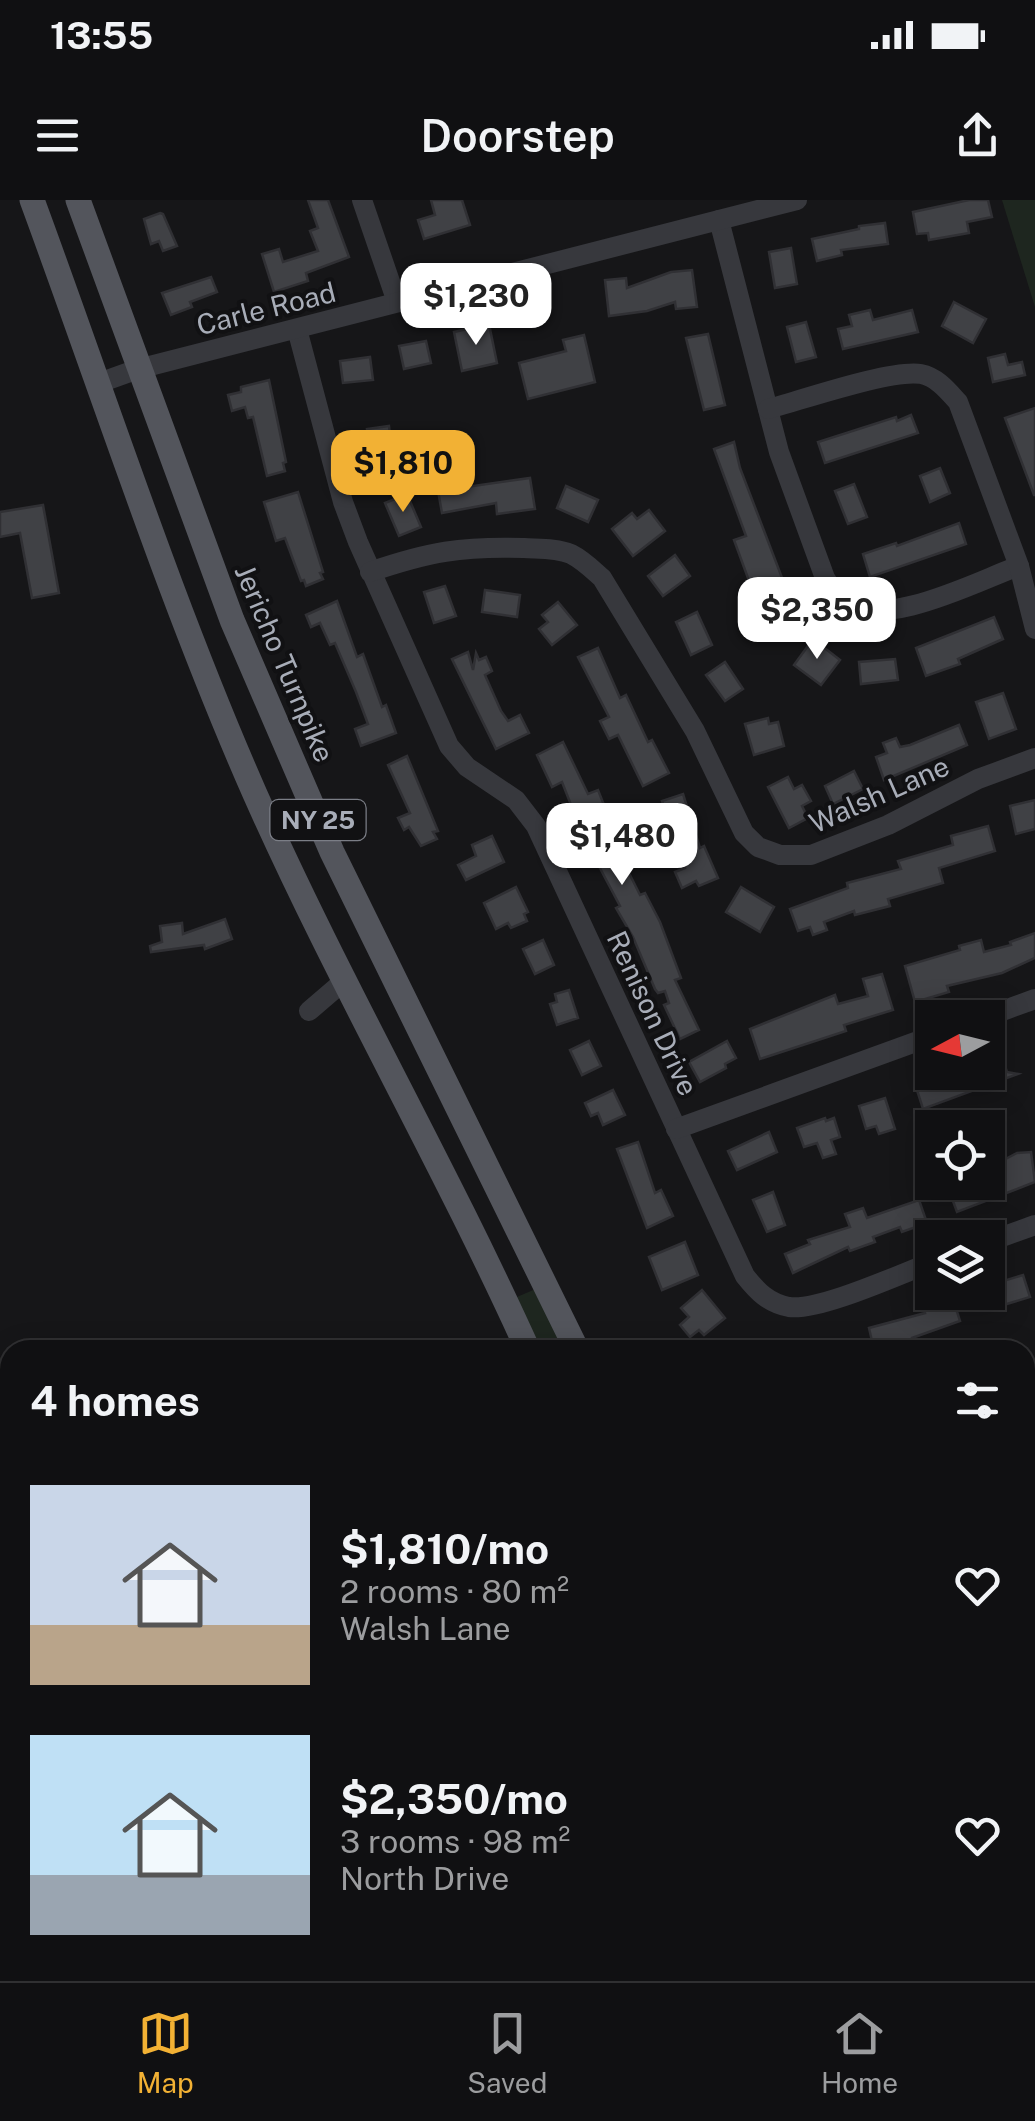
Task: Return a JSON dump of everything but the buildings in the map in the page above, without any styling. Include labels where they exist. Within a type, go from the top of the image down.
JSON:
[{"type":"main road","name":"NY 25","points":[[32,200],[205,673],[256,794],[344,981],[523,1340]]},
{"type":"main road","name":"Jericho Turnpike","points":[[78,200],[232,620],[332,852],[571,1340]]},
{"type":"main road","points":[[492,1273],[531,1256]]},
{"type":"street","points":[[362,200],[397,302]]},
{"type":"street","name":"Carle Road","points":[[100,382],[796,200]]},
{"type":"street","points":[[719,220],[779,452],[825,578],[846,603],[875,612],[898,610],[1019,566]]},
{"type":"street","name":"Renison Drive","points":[[297,329],[343,502],[370,572],[449,746],[467,768],[516,800],[536,826],[744,1276],[760,1295],[799,1307],[915,1268]]},
{"type":"street","points":[[768,409],[893,376],[923,374],[943,385],[958,402],[1019,566],[1035,629]]},
{"type":"street","name":"Walsh Lane","points":[[370,572],[438,551],[472,546],[554,550],[588,565],[602,578],[695,731],[744,833],[758,847],[780,855],[811,855],[842,844],[978,779],[1035,758]]},
{"type":"street","points":[[310,1011],[344,981]]},
{"type":"street","points":[[1005,1010],[1035,999]]},
{"type":"street","points":[[676,1129],[915,1042]]},
{"type":"street","points":[[1005,1236],[1035,1225]]},
{"type":"shaded area","points":[[1002,200],[1035,200],[1035,307]]},
{"type":"shaded area","points":[[545,1285],[572,1340],[523,1340],[505,1302]]}]
